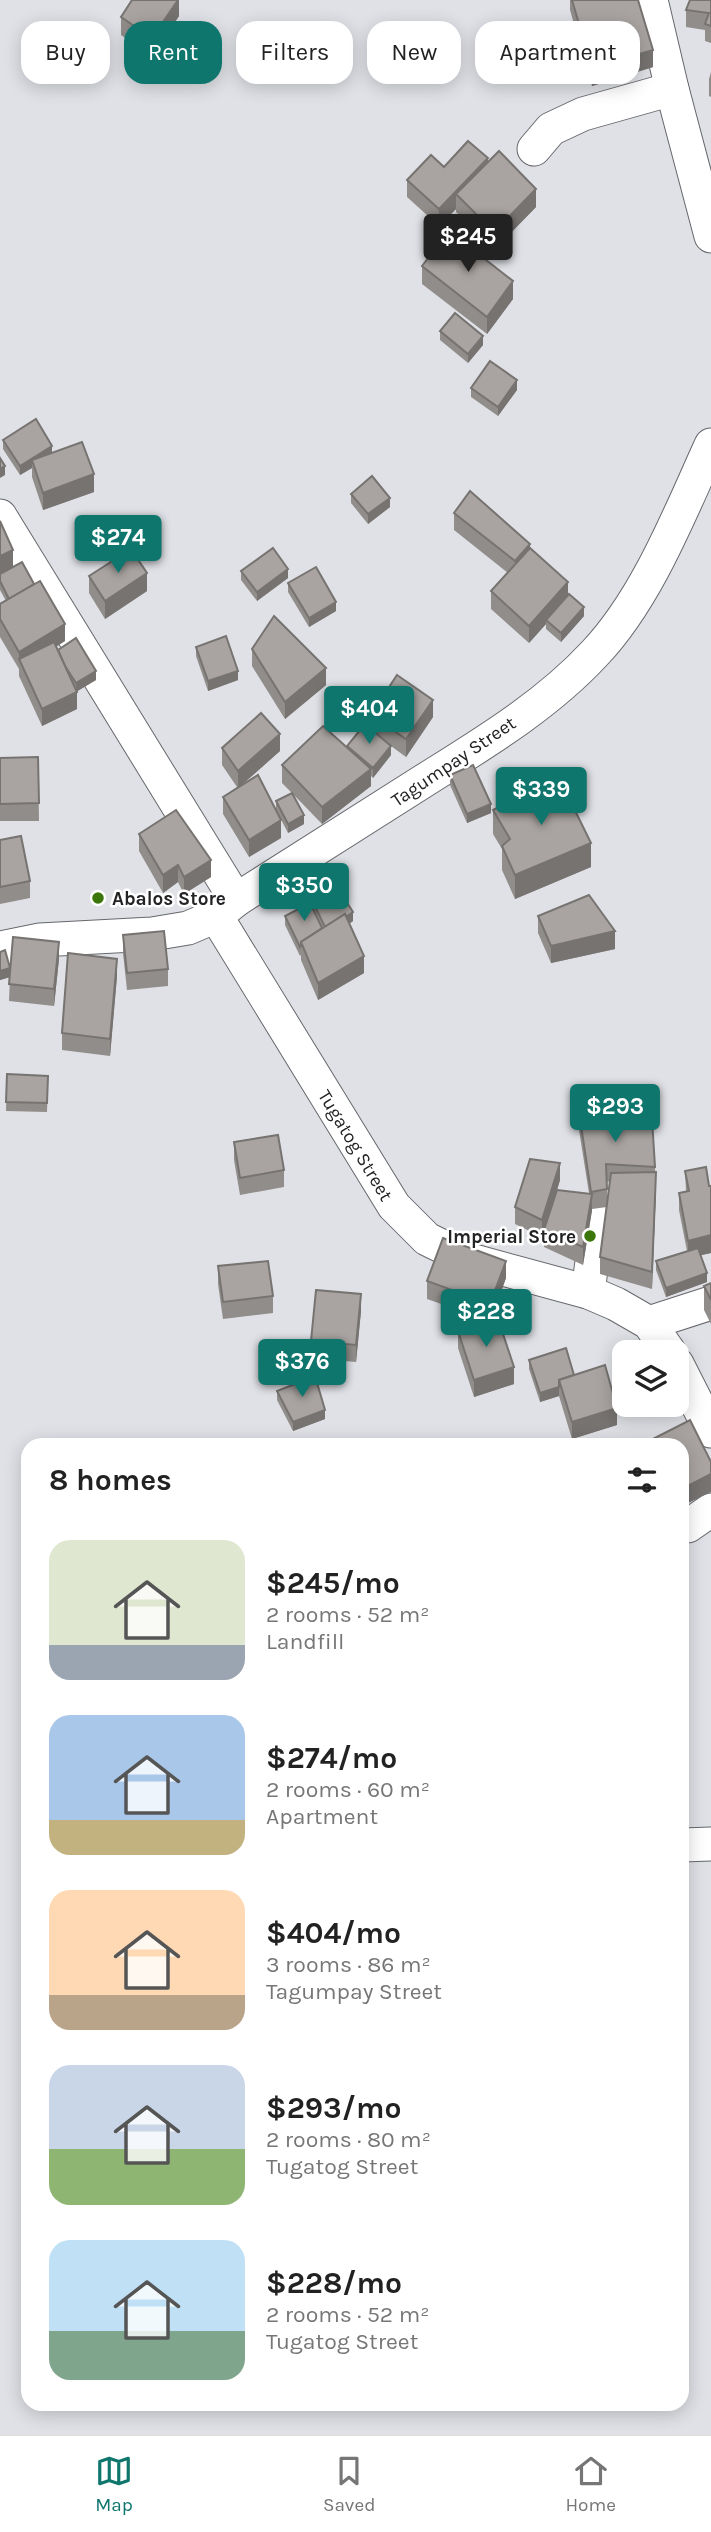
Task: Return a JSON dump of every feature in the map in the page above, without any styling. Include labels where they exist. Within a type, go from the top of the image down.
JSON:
[{"type":"street","points":[[651,0],[671,89],[711,236]]},
{"type":"street","points":[[534,149],[551,129],[583,114],[671,89]]},
{"type":"street","name":"Tagumpay Street","points":[[0,948],[40,940],[152,934],[188,928],[226,908],[466,754],[558,690],[597,652],[628,609],[666,544],[711,445]]},
{"type":"street","name":"Tugatog Street","points":[[0,516],[394,1206],[427,1239],[470,1260],[588,1292],[649,1323],[661,1340]]},
{"type":"street","points":[[588,1292],[598,1216]]},
{"type":"street","points":[[649,1323],[711,1303]]},
{"type":"street","points":[[689,1388],[711,1431]]},
{"type":"street","points":[[689,1844],[711,1844]]},
{"type":"building","points":[[132,0],[178,0],[164,21],[127,21],[121,17]]},
{"type":"building","points":[[572,0],[638,0],[653,50],[640,54],[640,21],[578,21]]},
{"type":"building","points":[[690,0],[711,0],[711,26],[705,24],[709,13],[686,10]]},
{"type":"building","points":[[468,141],[488,158],[439,209],[407,180],[431,155],[444,167]]},
{"type":"building","points":[[499,151],[536,189],[494,232],[456,194]]},
{"type":"building","points":[[449,231],[513,281],[487,317],[422,266]]},
{"type":"building","points":[[455,313],[483,336],[468,354],[440,331]]},
{"type":"building","points":[[490,361],[517,380],[498,407],[471,388]]},
{"type":"building","points":[[36,419],[52,446],[20,466],[3,440]]},
{"type":"building","points":[[82,442],[94,474],[43,493],[32,460]]},
{"type":"building","points":[[372,476],[390,498],[368,514],[351,494]]},
{"type":"building","points":[[470,491],[530,544],[515,561],[454,513]]},
{"type":"building","points":[[0,521],[13,550],[0,556]]},
{"type":"building","points":[[273,548],[288,569],[257,592],[241,571]]},
{"type":"building","points":[[530,548],[568,582],[529,626],[491,591]]},
{"type":"building","points":[[131,549],[147,573],[105,601],[89,576]]},
{"type":"building","points":[[22,562],[34,584],[9,599],[0,581],[0,574]]},
{"type":"building","points":[[316,567],[336,602],[309,618],[288,583]]},
{"type":"building","points":[[40,581],[65,624],[19,652],[0,619],[0,604]]},
{"type":"building","points":[[569,594],[584,607],[561,633],[546,620]]},
{"type":"building","points":[[274,616],[326,668],[285,702],[252,649]]},
{"type":"building","points":[[226,636],[238,671],[208,681],[196,647]]},
{"type":"building","points":[[76,638],[96,671],[76,683],[58,650]]},
{"type":"building","points":[[54,642],[77,692],[42,709],[19,659]]},
{"type":"building","points":[[397,675],[433,700],[406,739],[371,715]]},
{"type":"building","points":[[261,713],[280,734],[238,771],[222,748]]},
{"type":"building","points":[[365,724],[391,746],[373,768],[347,746]]},
{"type":"building","points":[[323,726],[371,769],[322,807],[282,765]]},
{"type":"building","points":[[38,757],[39,803],[0,804],[0,758]]},
{"type":"building","points":[[473,765],[491,804],[467,814],[450,775]]},
{"type":"building","points":[[258,775],[281,820],[249,840],[223,797]]},
{"type":"building","points":[[558,776],[591,843],[515,875],[502,846],[510,839],[493,810]]},
{"type":"building","points":[[292,793],[304,815],[288,824],[276,801]]},
{"type":"building","points":[[176,810],[211,860],[184,877],[178,865],[163,875],[139,834]]},
{"type":"building","points":[[21,836],[30,881],[0,887],[0,840]]},
{"type":"building","points":[[333,881],[353,912],[325,927],[311,898]]},
{"type":"building","points":[[589,895],[615,931],[551,946],[538,916]]},
{"type":"building","points":[[310,903],[322,928],[301,942],[300,947],[285,916]]},
{"type":"building","points":[[345,914],[364,956],[318,983],[301,942]]},
{"type":"building","points":[[164,931],[168,969],[127,973],[123,935]]},
{"type":"building","points":[[13,937],[59,942],[54,989],[9,984]]},
{"type":"building","points":[[5,950],[10,968],[0,971],[0,952]]},
{"type":"building","points":[[68,953],[117,959],[110,1039],[62,1033]]},
{"type":"building","points":[[7,1074],[48,1076],[47,1103],[6,1102]]},
{"type":"building","points":[[579,1112],[652,1119],[655,1167],[606,1164],[607,1189],[591,1192]]},
{"type":"building","points":[[278,1135],[284,1170],[240,1178],[234,1142]]},
{"type":"building","points":[[530,1159],[560,1163],[542,1220],[515,1207]]},
{"type":"building","points":[[706,1167],[711,1186],[711,1235],[688,1241],[679,1193],[689,1191],[685,1171]]},
{"type":"building","points":[[656,1172],[652,1272],[600,1257],[611,1173]]},
{"type":"building","points":[[557,1190],[592,1194],[583,1247],[544,1230]]},
{"type":"building","points":[[443,1238],[506,1261],[490,1304],[427,1281]]},
{"type":"building","points":[[698,1248],[707,1273],[666,1288],[656,1261]]},
{"type":"building","points":[[268,1261],[273,1296],[223,1302],[218,1266]]},
{"type":"building","points":[[711,1283],[711,1300],[704,1286]]},
{"type":"building","points":[[316,1290],[361,1294],[356,1345],[311,1341]]},
{"type":"building","points":[[498,1319],[514,1367],[474,1380],[458,1331]]},
{"type":"building","points":[[566,1348],[574,1375],[559,1380],[559,1387],[540,1393],[529,1360]]},
{"type":"building","points":[[605,1365],[612,1390],[612,1410],[572,1422],[559,1380]]},
{"type":"building","points":[[315,1376],[325,1410],[293,1422],[277,1391]]},
{"type":"building","points":[[690,1420],[711,1462],[711,1474],[689,1485],[689,1438],[655,1438]]},
{"type":"place","name":"Abalos Store","points":[[98,898]]},
{"type":"place","name":"Imperial Store","points":[[590,1236]]}]
